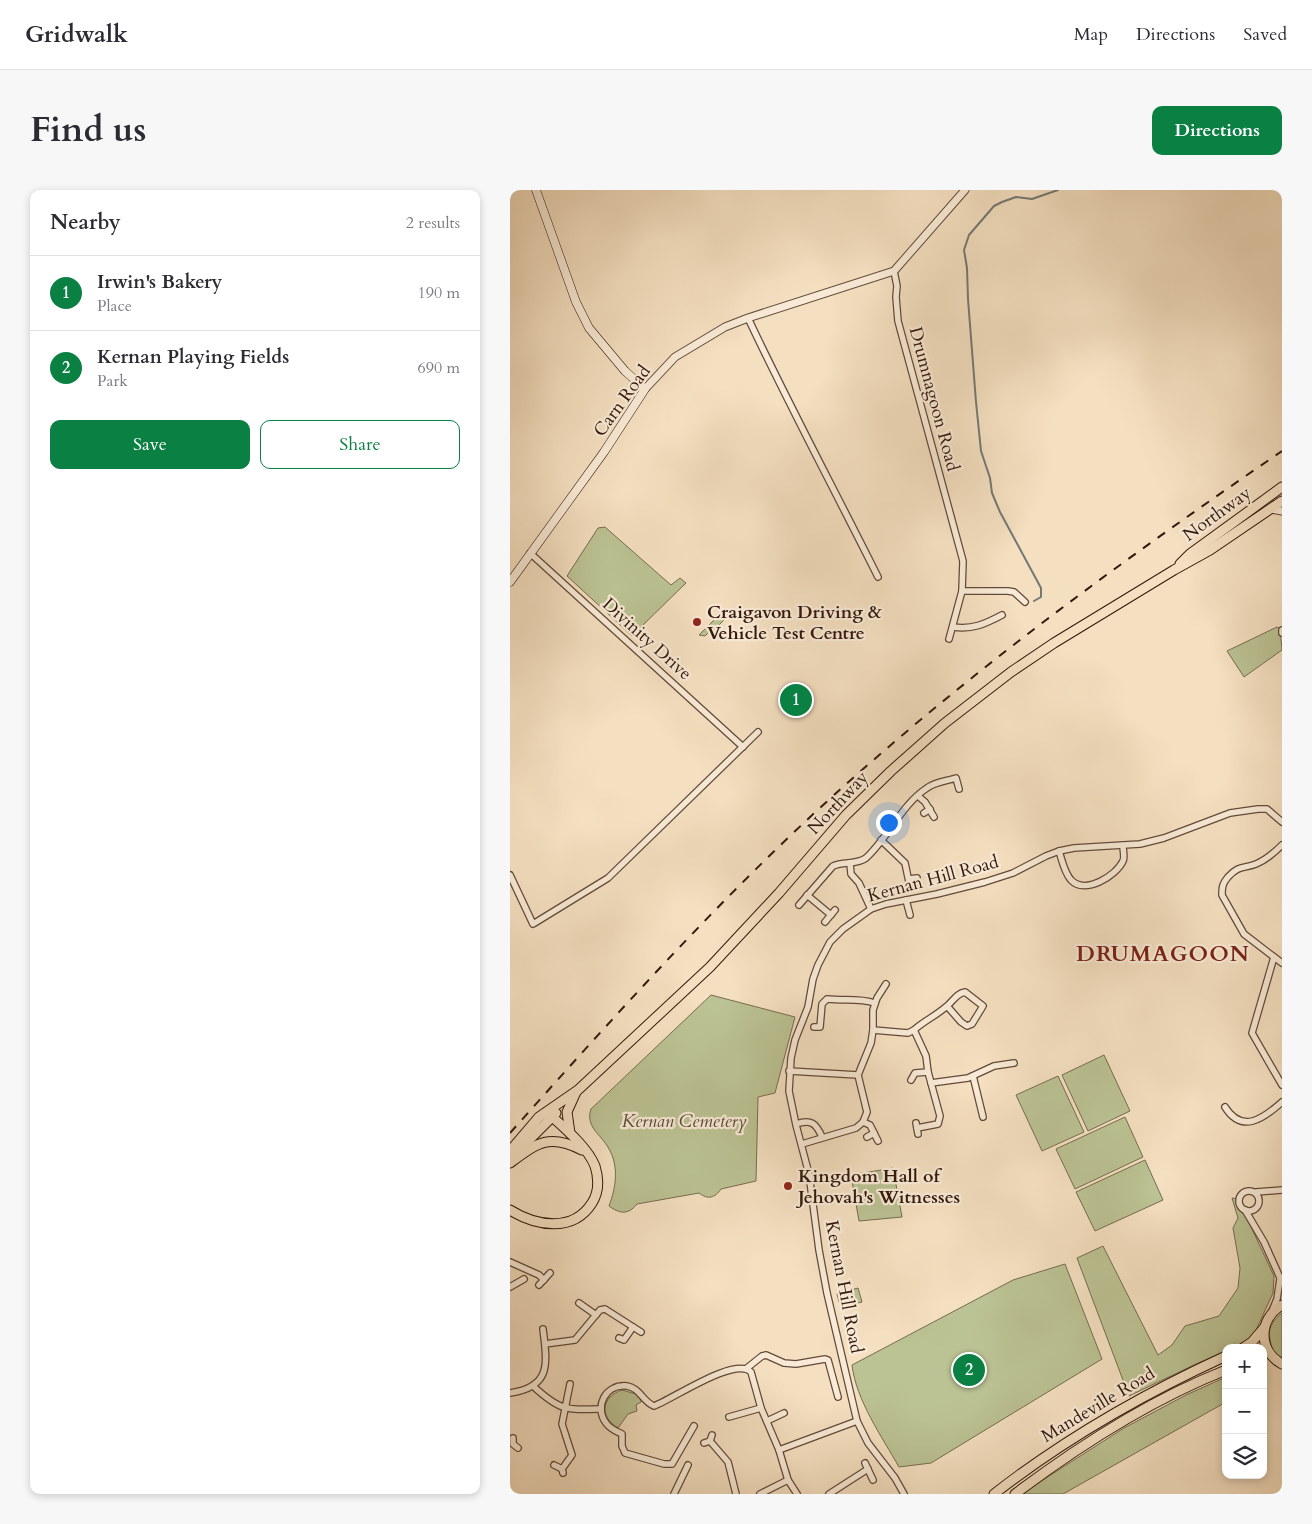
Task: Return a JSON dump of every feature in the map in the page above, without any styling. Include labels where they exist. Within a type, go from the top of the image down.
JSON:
[{"type":"main road","points":[[536,190],[576,302],[589,328],[624,371],[645,389]]},
{"type":"main road","name":"Carn Road","points":[[510,582],[604,452],[645,389]]},
{"type":"main road","name":"Northway","points":[[510,1159],[549,1114],[557,1112],[562,1102],[578,1090],[710,967],[779,893],[846,815],[918,746],[978,696],[1066,635],[1210,550],[1271,510],[1280,494]]},
{"type":"main road","name":"Northway","points":[[1174,570],[1190,554],[1280,494]]},
{"type":"main road","points":[[570,1133],[567,1112],[578,1090]]},
{"type":"main road","points":[[510,1153],[549,1114],[570,1133],[587,1153],[596,1169],[598,1190],[587,1210],[580,1217],[570,1222],[559,1224],[543,1223],[528,1219],[510,1210]]},
{"type":"main road","points":[[510,1163],[532,1146],[541,1143],[561,1142],[587,1153]]},
{"type":"main road","points":[[1249,1344],[1264,1328],[1272,1313],[1282,1305]]},
{"type":"main road","points":[[1264,1328],[1265,1345],[1278,1362]]},
{"type":"main road","name":"Mandeville Road","points":[[994,1494],[1044,1457],[1115,1411],[1168,1382],[1222,1358]]},
{"type":"main road","name":"Mandeville Road","points":[[1015,1494],[1066,1457],[1122,1422],[1222,1372]]},
{"type":"street","points":[[894,271],[965,190]]},
{"type":"street","name":"Carn Road","points":[[645,389],[675,357],[725,327],[894,271]]},
{"type":"street","name":"Drumnagoon Road","points":[[894,271],[897,286],[898,321],[961,549],[963,569],[962,591],[949,639]]},
{"type":"street","points":[[748,318],[780,386],[878,578]]},
{"type":"street","points":[[1271,510],[1282,511]]},
{"type":"street","name":"Divinity Drive","points":[[530,553],[743,748]]},
{"type":"street","points":[[962,591],[1014,592],[1025,602]]},
{"type":"street","points":[[953,627],[971,628],[985,624],[1002,615]]},
{"type":"street","points":[[510,875],[533,924],[608,878],[758,732]]},
{"type":"street","points":[[799,905],[833,866],[839,863],[850,863],[864,859],[882,840],[902,812],[928,788],[956,778],[959,789]]},
{"type":"street","points":[[918,796],[930,809],[934,817]]},
{"type":"street","points":[[924,813],[930,809]]},
{"type":"street","points":[[1060,851],[1071,880],[1080,886],[1087,886],[1096,883],[1121,864],[1124,858],[1123,846],[1164,838],[1215,818],[1244,810],[1268,810],[1282,822]]},
{"type":"street","points":[[882,840],[905,862],[910,887]]},
{"type":"street","points":[[1282,845],[1274,853],[1256,864],[1234,870],[1224,882],[1222,888],[1222,895],[1244,934],[1282,963]]},
{"type":"street","name":"Kernan Hill Road","points":[[904,1494],[895,1478],[868,1443],[857,1421],[822,1268],[809,1174],[789,1091],[789,1071],[793,1049],[808,1007],[813,979],[830,942],[842,929],[871,909],[995,879],[1014,873],[1046,856],[1060,851],[1074,848],[1123,846]]},
{"type":"street","points":[[850,863],[851,874],[859,883],[871,909]]},
{"type":"street","points":[[909,879],[917,878]]},
{"type":"street","points":[[807,895],[833,913],[825,922]]},
{"type":"street","points":[[906,900],[910,915]]},
{"type":"street","points":[[1274,957],[1252,1033],[1282,1085]]},
{"type":"street","points":[[802,1144],[856,1128],[863,1122],[867,1112],[858,1075],[871,1043],[875,1003],[886,984]]},
{"type":"street","points":[[873,1030],[908,1032],[914,1030],[926,1019],[947,1006],[960,993],[965,992],[983,1006],[972,1024],[967,1026],[947,1006]]},
{"type":"street","points":[[814,1028],[820,1027],[822,1004],[827,999],[864,999],[875,1003]]},
{"type":"street","points":[[914,1030],[926,1056],[928,1072],[940,1116],[939,1123],[917,1128]]},
{"type":"street","points":[[931,1083],[972,1076],[994,1066],[1014,1063]]},
{"type":"street","points":[[789,1071],[858,1075]]},
{"type":"street","points":[[911,1081],[915,1073],[928,1072]]},
{"type":"street","points":[[972,1076],[984,1112]]},
{"type":"street","points":[[1225,1107],[1231,1116],[1238,1121],[1248,1121],[1260,1119],[1282,1102]]},
{"type":"street","points":[[796,1124],[805,1121],[810,1122],[819,1129],[822,1137]]},
{"type":"street","points":[[863,1122],[870,1125],[878,1141]]},
{"type":"street","points":[[867,1137],[874,1133]]},
{"type":"street","points":[[1272,1313],[1281,1281],[1255,1225],[1239,1202],[1240,1195],[1249,1190],[1274,1192]]},
{"type":"street","points":[[1259,1199],[1282,1190]]},
{"type":"street","points":[[1245,1210],[1255,1209],[1259,1205],[1256,1192]]},
{"type":"street","points":[[1255,1209],[1255,1225]]},
{"type":"street","points":[[510,1262],[539,1275],[544,1280]]},
{"type":"street","points":[[539,1285],[550,1274]]},
{"type":"street","points":[[510,1286],[524,1280]]},
{"type":"street","points":[[579,1303],[596,1315]]},
{"type":"street","points":[[544,1344],[575,1340],[600,1310],[605,1309],[641,1332]]},
{"type":"street","points":[[619,1338],[624,1340],[632,1327]]},
{"type":"street","points":[[510,1393],[522,1392],[534,1386],[544,1374],[543,1329]]},
{"type":"street","points":[[747,1368],[766,1355],[784,1363],[796,1364],[825,1359],[828,1360],[833,1389],[838,1396]]},
{"type":"street","points":[[694,1426],[672,1464],[664,1464],[625,1453],[622,1446],[622,1434],[607,1424],[602,1416],[603,1397],[614,1388],[628,1386],[636,1389],[649,1404],[654,1406],[711,1377],[740,1367],[747,1368],[751,1372],[761,1408],[788,1480],[797,1494]]},
{"type":"street","points":[[554,1465],[562,1471],[572,1455],[562,1424],[570,1384]]},
{"type":"street","points":[[534,1386],[553,1403],[565,1408],[601,1409]]},
{"type":"street","points":[[730,1417],[761,1408]]},
{"type":"street","points":[[767,1421],[784,1413]]},
{"type":"street","points":[[778,1450],[857,1421]]},
{"type":"street","points":[[709,1440],[728,1462],[734,1493]]},
{"type":"street","points":[[865,1463],[873,1480]]},
{"type":"street","points":[[674,1494],[688,1465]]},
{"type":"street","points":[[829,1494],[868,1469]]},
{"type":"street","points":[[760,1494],[788,1480]]},
{"type":"street","points":[[839,1487],[842,1494]]},
{"type":"green space","points":[[605,527],[671,585],[680,578],[686,583],[644,624],[636,636],[631,635],[567,576],[598,528]]},
{"type":"green space","points":[[724,610],[729,615],[712,632],[710,631],[705,636],[699,635]]},
{"type":"green space","points":[[1277,627],[1280,629],[1282,650],[1244,677],[1227,651]]},
{"type":"green space","name":"Kernan Cemetery","points":[[711,995],[795,1017],[775,1093],[758,1097],[756,1181],[721,1189],[711,1197],[705,1197],[699,1193],[637,1204],[627,1212],[617,1211],[609,1206],[615,1185],[614,1163],[609,1149],[592,1126],[590,1121],[591,1109]]},
{"type":"green space","points":[[1104,1055],[1130,1111],[1088,1131],[1062,1075]]},
{"type":"green space","points":[[1058,1076],[1084,1132],[1042,1151],[1016,1095]]},
{"type":"green space","points":[[1125,1117],[1143,1157],[1075,1189],[1056,1149]]},
{"type":"green space","points":[[1145,1160],[1163,1200],[1095,1231],[1076,1192]]},
{"type":"green space","points":[[893,1168],[902,1217],[859,1221],[851,1175]]},
{"type":"green space","points":[[1232,1198],[1238,1199],[1274,1276],[1273,1293],[1251,1341],[1244,1344],[1222,1344],[1222,1353],[1129,1396],[1077,1258],[1103,1246],[1158,1355],[1172,1345],[1185,1326],[1219,1316],[1238,1288],[1240,1268],[1233,1228],[1238,1218]]},
{"type":"green space","points":[[1065,1264],[1102,1359],[931,1463],[899,1467],[864,1405],[854,1378],[852,1365],[1013,1280]]},
{"type":"green space","points":[[858,1288],[862,1302],[845,1306],[839,1302],[837,1294]]},
{"type":"green space","points":[[1282,1313],[1282,1358],[1274,1353],[1270,1341],[1270,1331],[1273,1322]]},
{"type":"green space","points":[[1222,1379],[1222,1404],[1063,1494],[1021,1494],[1124,1428],[1186,1395]]},
{"type":"green space","points":[[622,1390],[636,1394],[641,1399],[641,1402],[636,1405],[637,1411],[628,1414],[618,1428],[608,1418],[605,1408],[606,1402],[610,1397]]},
{"type":"waterway","points":[[1034,601],[1041,597],[1041,588],[1000,512],[992,493],[990,478],[981,451],[964,250],[969,235],[994,206],[1016,197],[1032,199],[1058,190]]},
{"type":"railway","points":[[510,1133],[634,996],[719,906],[853,778],[956,691],[1062,608],[1171,528],[1282,451]]},
{"type":"place","name":"Craigavon Driving & Vehicle Test Centre","points":[[697,622]]},
{"type":"place","name":"Irwin's Bakery","points":[[796,700]]},
{"type":"place","name":"Kingdom Hall of Jehovah's Witnesses","points":[[788,1186]]},
{"type":"place","name":"Kernan Playing Fields","points":[[969,1370]]},
{"type":"district","name":"DRUMAGOON","points":[[1163,954]]}]
